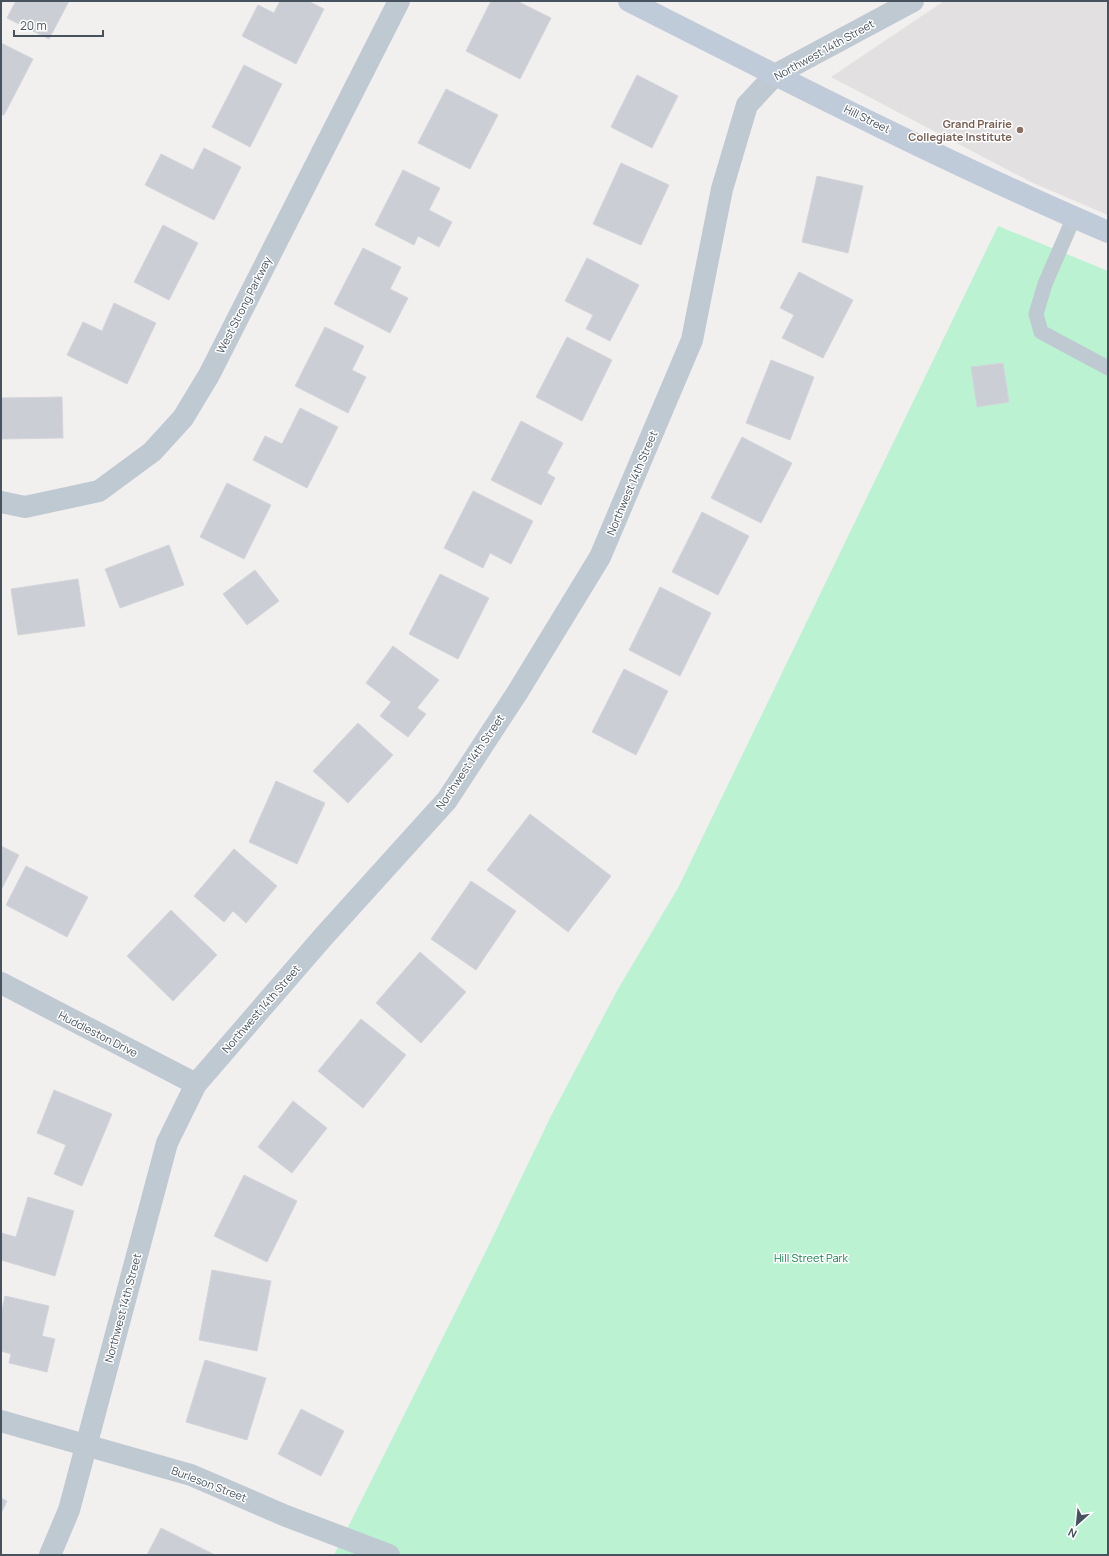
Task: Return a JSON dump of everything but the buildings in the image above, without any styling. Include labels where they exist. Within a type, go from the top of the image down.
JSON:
[{"type":"street","name":"West Strong Parkway","points":[[1,502],[25,508],[99,491],[152,452],[183,418],[208,375],[399,1]]},
{"type":"street","name":"Hill Street","points":[[629,1],[775,75],[1017,192],[1108,232]]},
{"type":"street","name":"Northwest 14th Street","points":[[50,1555],[69,1510],[167,1143],[196,1084],[324,936],[447,800],[517,693],[600,557],[692,340],[722,189],[747,105],[775,75],[913,1]]},
{"type":"street","name":"Huddleston Drive","points":[[1,983],[196,1084]]},
{"type":"street","name":"Burleson Street","points":[[1,1421],[191,1475],[286,1516],[389,1555]]},
{"type":"lane","points":[[1074,217],[1045,284],[1036,314],[1041,332],[1108,368]]},
{"type":"shaded area","name":"Grand Prairie Collegiate Institute","points":[[944,1],[1108,1],[1108,215],[1033,183],[831,77]]},
{"type":"green space","name":"Hill Street Park","points":[[998,226],[1108,271],[1108,1555],[334,1555],[487,1249],[551,1116],[618,989],[678,888]]},
{"type":"place","name":"Grand Prairie Collegiate Institute","points":[[1020,130]]}]
